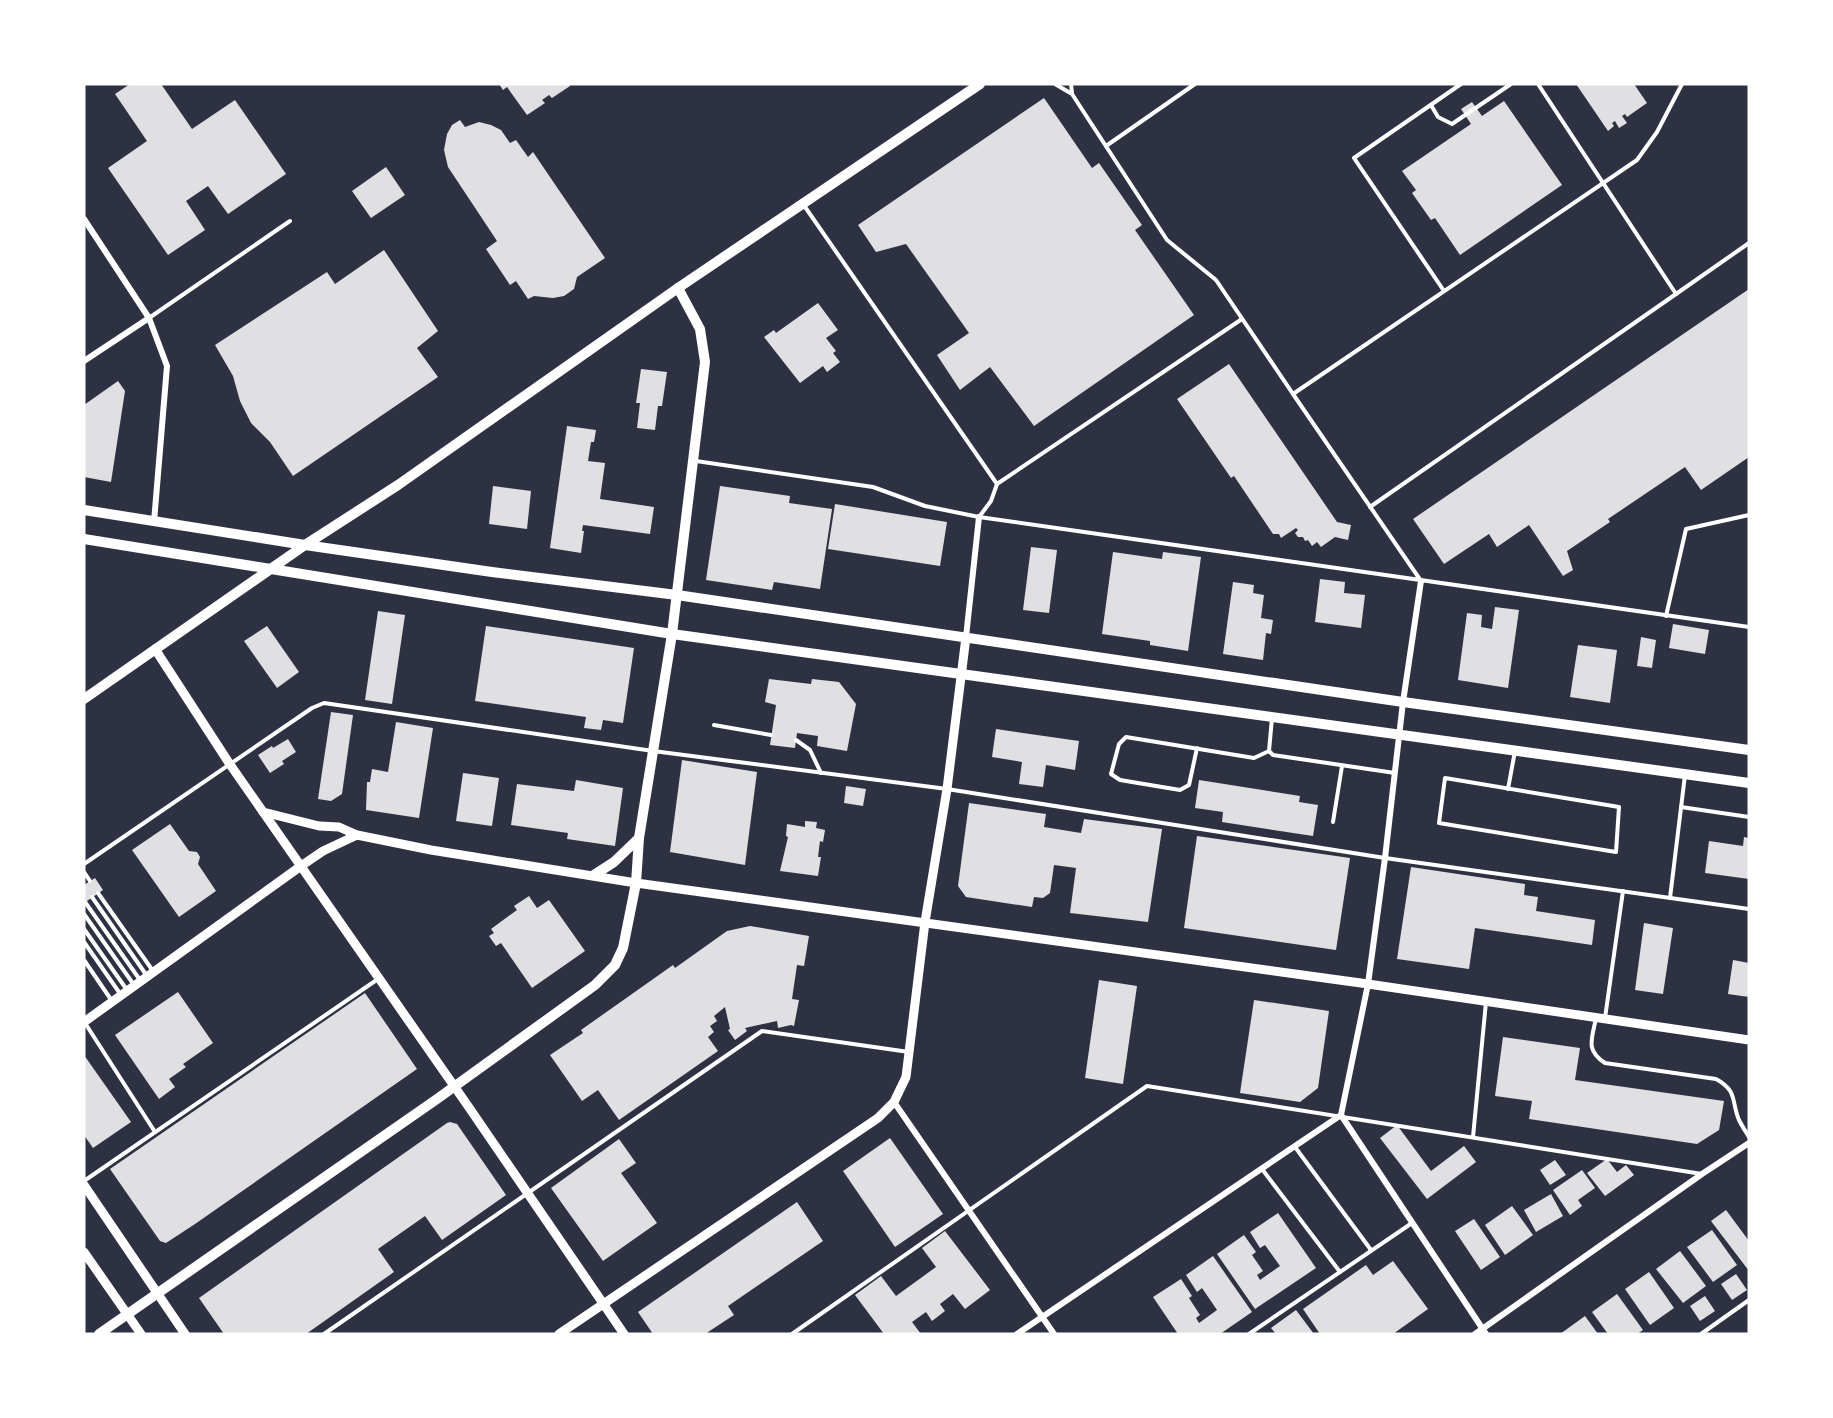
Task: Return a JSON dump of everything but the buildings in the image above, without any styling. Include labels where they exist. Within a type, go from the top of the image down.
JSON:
[{"type":"main road","points":[[84,699],[305,545],[398,485],[678,288],[980,84]]},
{"type":"main road","points":[[99,1334],[455,1086],[596,984],[615,965],[625,940],[636,883],[639,838],[672,634],[705,362],[700,329],[678,288]]},
{"type":"main road","points":[[84,510],[492,572],[677,595],[1402,702],[1749,750]]},
{"type":"main road","points":[[84,539],[672,634],[1749,783]]},
{"type":"main road","points":[[594,875],[614,862],[639,838]]},
{"type":"street","points":[[84,219],[149,318],[167,366],[154,522]]},
{"type":"street","points":[[84,361],[149,318]]},
{"type":"street","points":[[559,1334],[878,1118],[894,1102],[906,1077],[925,922],[947,789],[962,674],[979,517]]},
{"type":"street","points":[[1017,1334],[1341,1115],[1368,984],[1402,702],[1421,581]]},
{"type":"street","points":[[155,649],[263,812],[455,1086],[624,1334]]},
{"type":"street","points":[[263,812],[319,826],[339,827],[357,834],[431,850],[636,883],[1368,984],[1749,1040]]},
{"type":"street","points":[[84,1022],[301,866],[323,851],[357,834]]},
{"type":"street","points":[[894,1102],[1054,1334]]},
{"type":"street","points":[[1341,1115],[1484,1331]]},
{"type":"street","points":[[1475,1334],[1484,1331],[1702,1174],[1749,1143]]},
{"type":"street","points":[[84,1183],[185,1334]]},
{"type":"street","points":[[84,1252],[141,1334]]},
{"type":"lane","points":[[1055,84],[1072,94],[1167,240],[1216,280],[1421,581]]},
{"type":"lane","points":[[1071,84],[1072,94]]},
{"type":"lane","points":[[1106,146],[1195,84]]},
{"type":"lane","points":[[1444,291],[1354,158],[1461,84]]},
{"type":"lane","points":[[1431,105],[1438,117],[1452,124],[1511,84]]},
{"type":"lane","points":[[1538,84],[1676,294]]},
{"type":"lane","points":[[1293,394],[1637,160],[1658,132],[1682,84]]},
{"type":"lane","points":[[802,204],[997,484]]},
{"type":"lane","points":[[149,318],[290,220]]},
{"type":"lane","points":[[1370,507],[1749,243]]},
{"type":"lane","points":[[979,517],[991,501],[997,484],[1242,319]]},
{"type":"lane","points":[[693,460],[873,488],[925,506],[979,517],[1749,627]]},
{"type":"lane","points":[[1666,616],[1686,529],[1749,515]]},
{"type":"lane","points":[[84,864],[230,763],[312,708],[324,703],[653,751],[947,789],[1385,858],[1749,909]]},
{"type":"lane","points":[[1269,751],[1272,717]]},
{"type":"lane","points":[[714,725],[771,735]]},
{"type":"lane","points":[[1197,748],[1189,785],[1180,790],[1120,780],[1112,774],[1119,744],[1126,737],[1197,748],[1254,758],[1269,751]]},
{"type":"lane","points":[[796,740],[810,750],[821,773]]},
{"type":"lane","points":[[1269,751],[1282,758],[1395,773]]},
{"type":"lane","points":[[1508,789],[1515,751]]},
{"type":"lane","points":[[1333,822],[1341,766]]},
{"type":"lane","points":[[1671,898],[1685,774]]},
{"type":"lane","points":[[1445,778],[1508,789],[1619,807],[1616,852],[1439,823],[1445,778]]},
{"type":"lane","points":[[1681,807],[1749,817]]},
{"type":"lane","points":[[84,872],[90,881]]},
{"type":"lane","points":[[1623,891],[1600,1018],[1591,1046],[1593,1053],[1605,1063],[1716,1079],[1727,1085],[1736,1103],[1738,1118],[1749,1137]]},
{"type":"lane","points":[[99,893],[137,984]]},
{"type":"lane","points":[[92,897],[137,984]]},
{"type":"lane","points":[[86,902],[137,984]]},
{"type":"lane","points":[[84,914],[137,984]]},
{"type":"lane","points":[[84,928],[137,984]]},
{"type":"lane","points":[[84,942],[137,984]]},
{"type":"lane","points":[[84,960],[113,1001]]},
{"type":"lane","points":[[84,1183],[379,978]]},
{"type":"lane","points":[[1473,1137],[1486,1002]]},
{"type":"lane","points":[[84,1022],[155,1132]]},
{"type":"lane","points":[[324,1334],[762,1031],[909,1052]]},
{"type":"lane","points":[[792,1334],[1147,1086],[1702,1174]]},
{"type":"lane","points":[[1294,1147],[1371,1250]]},
{"type":"lane","points":[[1262,1169],[1340,1272]]},
{"type":"lane","points":[[1249,1334],[1412,1222]]},
{"type":"lane","points":[[1701,1334],[1749,1300]]}]
